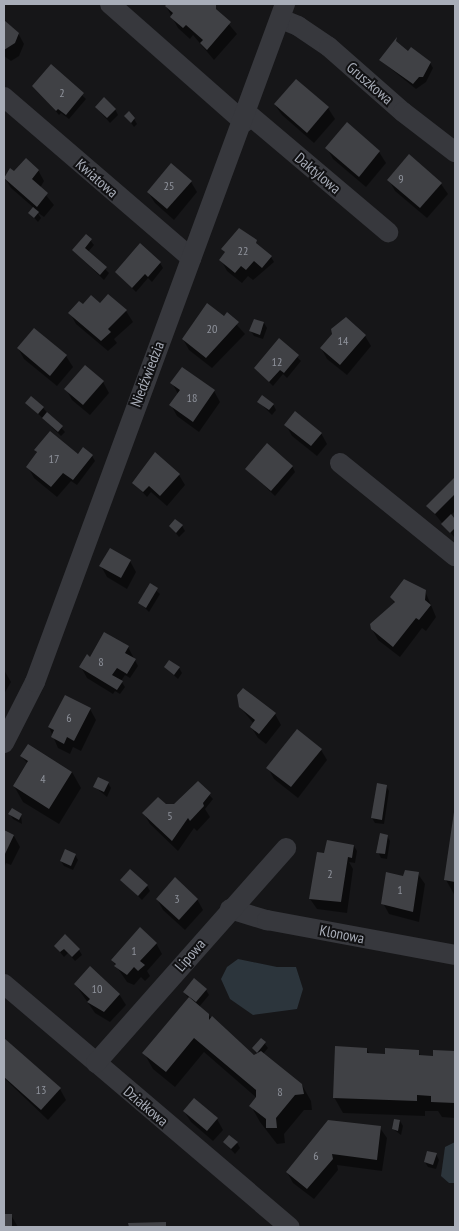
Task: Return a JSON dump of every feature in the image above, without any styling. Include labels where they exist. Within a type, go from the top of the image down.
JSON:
[{"type":"street","name":"Daktylowa","points":[[110,4],[245,117],[388,232]]},
{"type":"street","name":"Niedźwiedzia","points":[[4,743],[36,682],[283,11]]},
{"type":"street","name":"Gruszkowa","points":[[283,11],[298,26],[329,46],[403,112],[455,152]]},
{"type":"street","name":"Kwiatowa","points":[[4,97],[191,258]]},
{"type":"street","points":[[340,463],[455,556]]},
{"type":"street","name":"Lipowa","points":[[96,1063],[230,909],[286,848]]},
{"type":"street","name":"Klonowa","points":[[230,909],[267,920],[455,955]]},
{"type":"street","name":"Działkowa","points":[[4,984],[290,1227]]},
{"type":"shaded area","points":[[238,959],[277,967],[296,967],[303,989],[297,1009],[253,1015],[230,999],[221,979],[227,967]]},
{"type":"shaded area","points":[[455,1142],[455,1183],[449,1183],[441,1176],[445,1147]]},
{"type":"building","points":[[167,4],[216,4],[216,9],[231,22],[207,50],[200,43],[203,40],[186,25],[183,28],[170,17],[173,13],[165,6]]},
{"type":"building","points":[[4,20],[19,33],[15,43],[4,50]]},
{"type":"building","points":[[397,37],[396,41],[408,51],[411,47],[431,62],[423,77],[419,77],[413,84],[379,60]]},
{"type":"building","points":[[51,64],[84,93],[66,115],[58,109],[56,111],[32,86]]},
{"type":"building","points":[[296,79],[329,107],[307,133],[274,104]]},
{"type":"building","points":[[104,97],[116,109],[107,118],[95,107]]},
{"type":"building","points":[[129,111],[135,118],[131,123],[124,116]]},
{"type":"building","points":[[347,122],[380,151],[359,177],[325,148]]},
{"type":"building","points":[[409,154],[442,183],[420,208],[387,180]]},
{"type":"building","points":[[26,158],[39,170],[32,179],[48,193],[37,207],[4,178],[10,168],[14,171]]},
{"type":"building","points":[[171,163],[192,181],[167,209],[147,192]]},
{"type":"building","points":[[33,207],[39,212],[34,218],[28,213]]},
{"type":"building","points":[[239,228],[257,240],[256,243],[272,256],[262,268],[254,261],[246,270],[241,266],[235,273],[219,260],[225,252],[221,249]]},
{"type":"building","points":[[86,234],[92,239],[85,248],[107,267],[100,275],[72,250]]},
{"type":"building","points":[[140,243],[161,262],[148,277],[145,274],[132,288],[115,272]]},
{"type":"building","points":[[108,294],[127,310],[108,329],[111,332],[101,341],[68,313],[79,301],[83,304],[91,295],[100,303]]},
{"type":"building","points":[[207,303],[224,316],[227,312],[239,322],[206,358],[182,339]]},
{"type":"building","points":[[346,317],[366,335],[340,365],[320,348],[332,334],[331,329]]},
{"type":"building","points":[[254,319],[264,322],[260,335],[249,331]]},
{"type":"building","points":[[34,328],[67,355],[50,376],[17,348]]},
{"type":"building","points":[[279,338],[299,355],[284,373],[280,370],[269,382],[254,368]]},
{"type":"building","points":[[85,365],[104,381],[83,405],[64,389]]},
{"type":"building","points":[[182,367],[215,390],[193,422],[169,405],[180,390],[170,383]]},
{"type":"building","points":[[262,395],[274,404],[269,410],[257,402]]},
{"type":"building","points":[[31,396],[44,407],[38,414],[25,403]]},
{"type":"building","points":[[295,411],[322,433],[311,446],[284,425]]},
{"type":"building","points":[[47,412],[63,426],[58,432],[42,418]]},
{"type":"building","points":[[50,431],[78,454],[83,447],[93,455],[73,480],[63,473],[51,487],[26,467],[37,452],[34,450]]},
{"type":"building","points":[[267,443],[293,466],[271,491],[245,469]]},
{"type":"building","points":[[155,452],[180,474],[160,496],[149,486],[143,492],[132,483]]},
{"type":"building","points":[[455,477],[455,494],[435,514],[426,506]]},
{"type":"building","points":[[451,514],[455,519],[455,528],[450,533],[441,524]]},
{"type":"building","points":[[175,519],[183,525],[176,533],[169,526]]},
{"type":"building","points":[[110,548],[131,560],[121,578],[99,566]]},
{"type":"building","points":[[404,579],[426,590],[425,600],[431,605],[419,620],[416,618],[393,647],[371,629],[370,624],[395,602],[390,597]]},
{"type":"building","points":[[150,583],[158,588],[146,608],[138,603]]},
{"type":"building","points":[[104,632],[129,646],[125,653],[136,659],[127,674],[117,668],[112,675],[123,681],[117,690],[79,667],[87,654],[90,657]]},
{"type":"building","points":[[169,660],[180,667],[174,675],[164,667]]},
{"type":"building","points":[[243,688],[276,713],[259,734],[250,727],[255,720],[239,707],[237,695]]},
{"type":"building","points":[[65,695],[91,708],[74,741],[67,737],[64,744],[51,737],[54,730],[48,727]]},
{"type":"building","points":[[297,729],[322,749],[291,787],[266,768]]},
{"type":"building","points":[[28,744],[72,772],[49,809],[13,786],[28,761],[20,756]]},
{"type":"building","points":[[98,777],[109,782],[104,792],[93,787]]},
{"type":"building","points":[[198,781],[211,793],[203,803],[204,806],[190,821],[188,818],[172,841],[142,813],[158,797],[166,804],[174,804]]},
{"type":"building","points":[[377,783],[387,785],[382,820],[371,818]]},
{"type":"building","points":[[12,808],[22,814],[19,820],[8,814]]},
{"type":"building","points":[[455,812],[455,882],[444,880]]},
{"type":"building","points":[[4,830],[14,835],[4,856]]},
{"type":"building","points":[[380,833],[388,835],[385,854],[376,853]]},
{"type":"building","points":[[327,840],[354,845],[352,858],[348,857],[341,902],[309,899],[317,852],[324,853]]},
{"type":"building","points":[[65,849],[76,854],[71,866],[60,861]]},
{"type":"building","points":[[130,869],[148,885],[138,896],[120,880]]},
{"type":"building","points":[[405,870],[419,872],[413,912],[381,904],[386,872],[403,876]]},
{"type":"building","points":[[175,877],[198,899],[179,920],[156,899]]},
{"type":"building","points":[[140,927],[157,943],[140,961],[145,965],[138,971],[134,967],[127,975],[114,966],[116,964],[111,960]]},
{"type":"building","points":[[65,934],[80,949],[72,957],[64,949],[60,952],[54,946]]},
{"type":"building","points":[[90,966],[120,994],[104,1012],[87,1002],[90,999],[74,984]]},
{"type":"building","points":[[194,978],[207,989],[196,1002],[183,992]]},
{"type":"building","points":[[189,997],[209,1014],[209,1020],[212,1016],[254,1055],[261,1051],[302,1084],[304,1094],[295,1095],[276,1118],[277,1128],[266,1128],[266,1119],[249,1106],[256,1097],[256,1090],[194,1038],[166,1072],[142,1053]]},
{"type":"building","points":[[4,1038],[61,1088],[41,1110],[4,1077]]},
{"type":"building","points":[[261,1038],[266,1042],[257,1053],[252,1048]]},
{"type":"building","points":[[335,1046],[367,1048],[367,1053],[385,1054],[385,1048],[419,1050],[419,1055],[433,1056],[433,1050],[455,1051],[455,1103],[431,1102],[431,1096],[417,1095],[417,1101],[333,1098]]},
{"type":"building","points":[[194,1098],[218,1118],[207,1131],[183,1111]]},
{"type":"building","points":[[394,1119],[400,1120],[398,1131],[392,1129]]},
{"type":"building","points":[[328,1120],[381,1126],[377,1160],[332,1154],[333,1159],[307,1189],[286,1172]]},
{"type":"building","points":[[229,1135],[238,1142],[231,1149],[223,1142]]},
{"type":"building","points":[[427,1151],[437,1153],[433,1165],[424,1162]]},
{"type":"building","points":[[4,1214],[12,1214],[12,1227],[4,1227]]},
{"type":"building","points":[[166,1222],[166,1227],[129,1227],[128,1223]]}]
